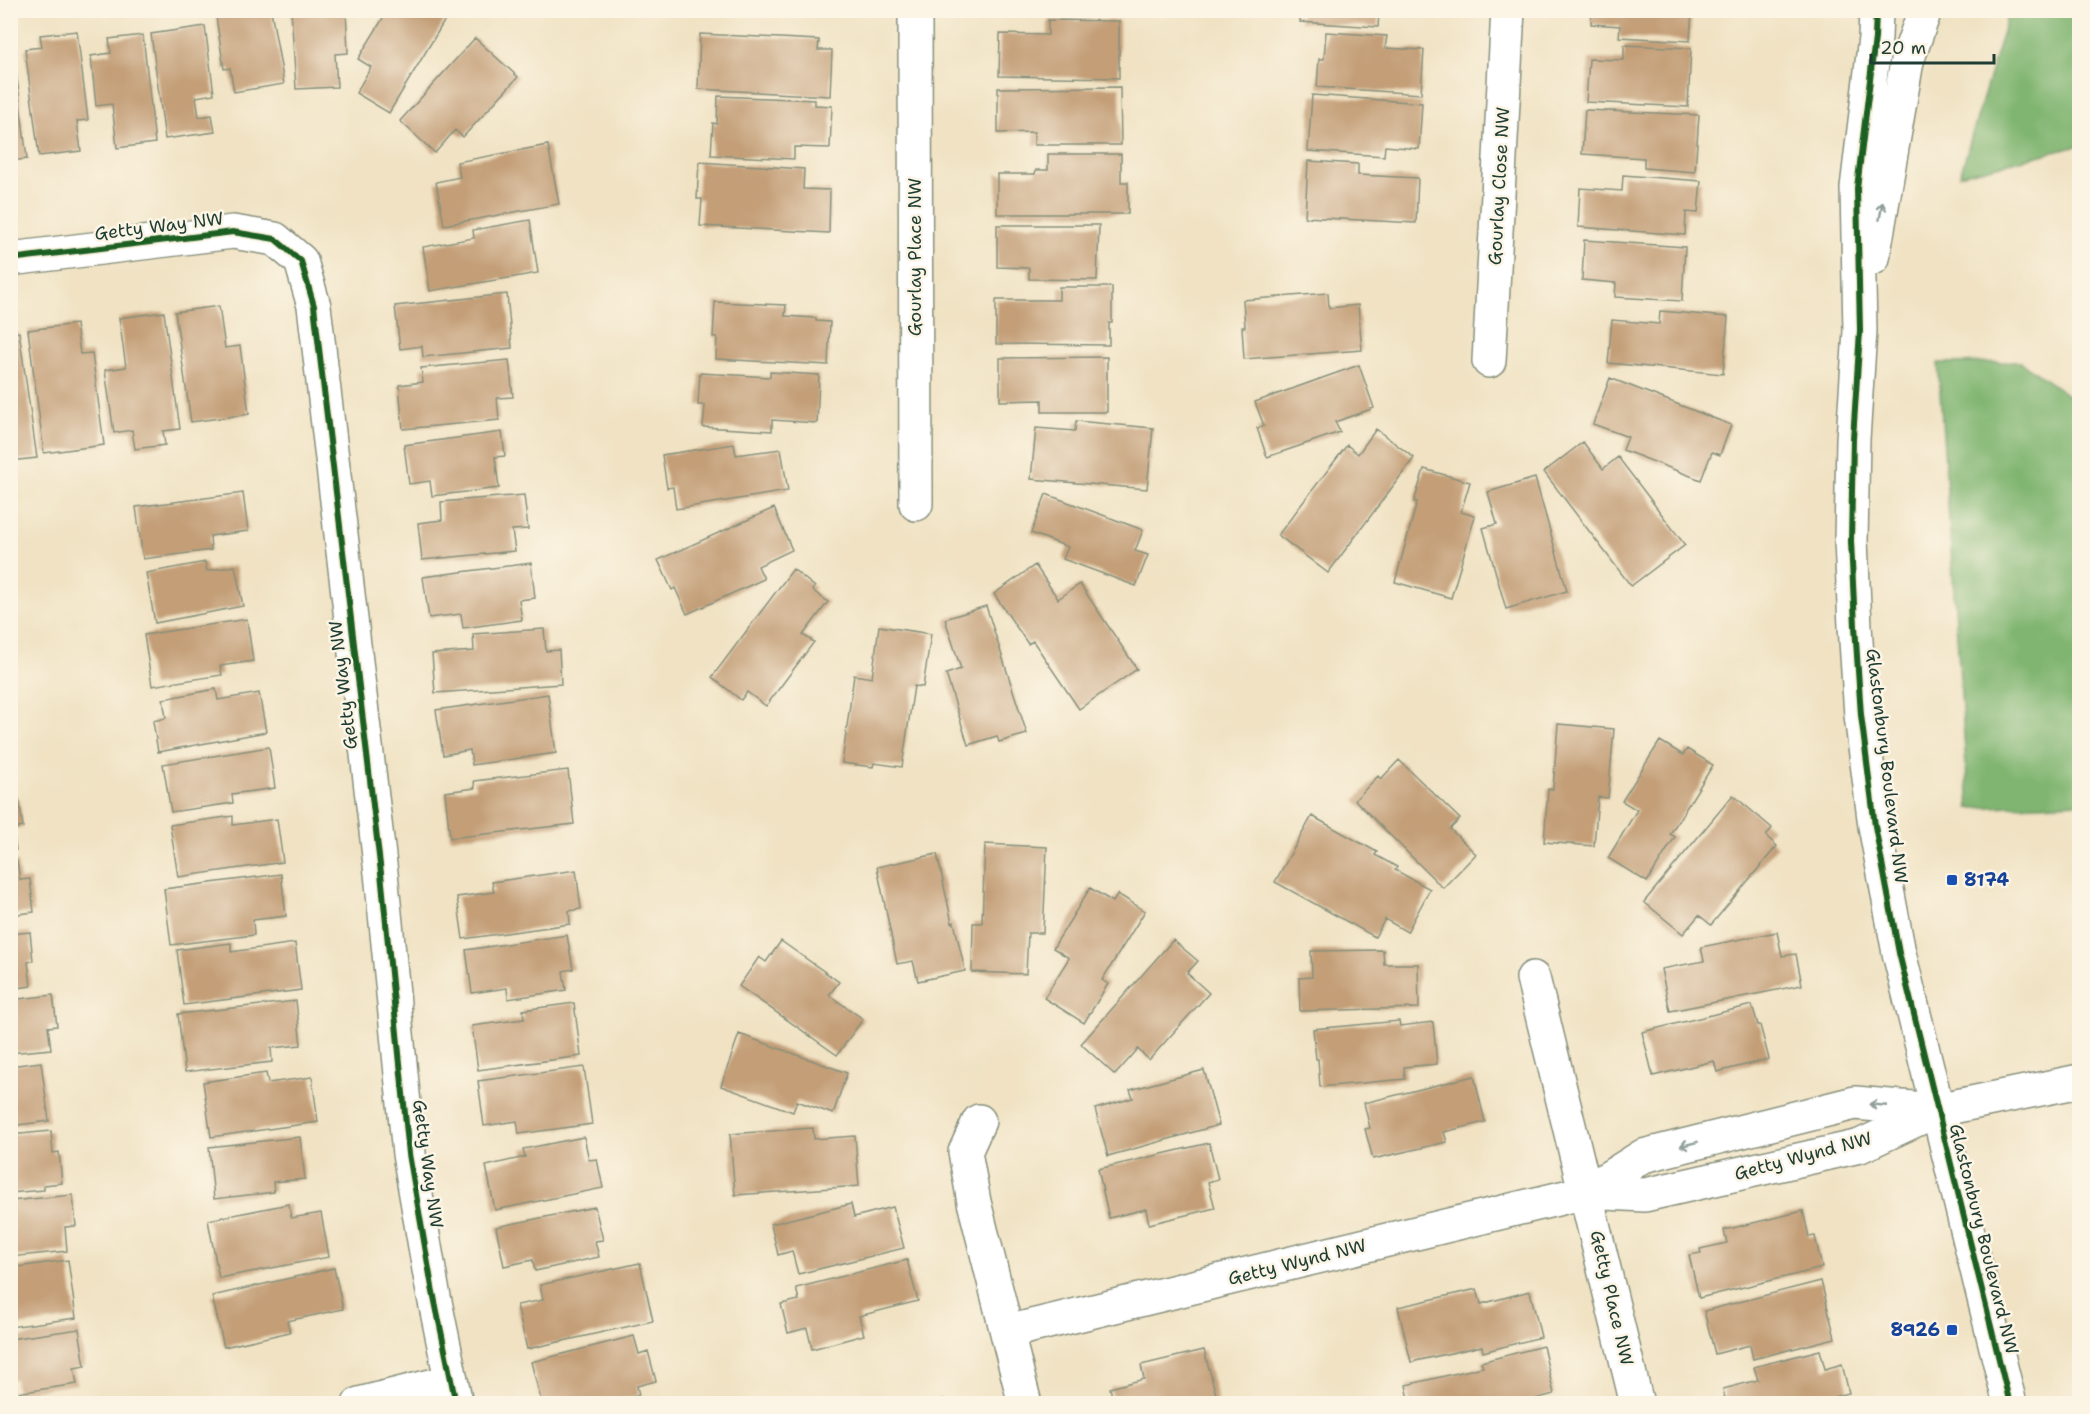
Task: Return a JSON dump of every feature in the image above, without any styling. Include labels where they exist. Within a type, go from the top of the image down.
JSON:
[{"type":"street","name":"Gourlay Place NW","points":[[915,10],[916,504]]},
{"type":"street","name":"Gourlay Close NW","points":[[1490,361],[1508,10]]},
{"type":"street","name":"Glastonbury Boulevard NW","points":[[1876,10],[1875,38],[1857,188],[1860,331],[1853,439],[1851,541],[1854,626],[1861,715],[1875,826],[1899,953],[2010,1404]]},
{"type":"street","name":"Glastonbury Boulevard NW","points":[[1860,331],[1907,62],[1925,10]]},
{"type":"street","name":"Getty Way NW","points":[[10,259],[233,232],[275,239],[301,261],[314,306],[381,873],[409,1154],[454,1392]]},
{"type":"street","points":[[1533,978],[1586,1192]]},
{"type":"street","name":"Getty Wynd NW","points":[[1007,1332],[1586,1192],[1646,1195],[1860,1146],[1937,1110],[2079,1081]]},
{"type":"street","points":[[979,1120],[965,1152],[974,1202],[1025,1404]]},
{"type":"street","name":"Getty Place NW","points":[[1586,1192],[1637,1404]]},
{"type":"street","points":[[360,1404],[454,1392]]},
{"type":"green space","points":[[2009,11],[2079,11],[2079,146],[1960,175]]},
{"type":"green space","points":[[2021,362],[2079,403],[2079,803],[1969,808],[1938,363]]},
{"type":"building","points":[[215,10],[271,10],[284,84],[234,92],[230,68],[224,69]]},
{"type":"building","points":[[291,10],[346,10],[348,53],[335,54],[337,87],[296,89]]},
{"type":"building","points":[[388,10],[451,10],[389,113],[356,93],[371,67],[358,59]]},
{"type":"building","points":[[1301,10],[1427,10],[1427,17],[1379,14],[1378,27],[1300,22]]},
{"type":"building","points":[[1592,10],[1692,10],[1690,41],[1619,37],[1620,26],[1591,24]]},
{"type":"building","points":[[1048,20],[1119,21],[1119,78],[999,76],[1000,34],[1048,35]]},
{"type":"building","points":[[205,26],[214,94],[196,97],[199,117],[212,115],[215,132],[165,139],[151,34]]},
{"type":"building","points":[[77,31],[88,120],[77,121],[81,151],[39,156],[25,49],[42,47],[40,35]]},
{"type":"building","points":[[1326,32],[1387,36],[1385,48],[1424,50],[1421,94],[1317,87],[1319,59],[1324,59]]},
{"type":"building","points":[[700,34],[819,40],[818,50],[832,50],[830,96],[698,89]]},
{"type":"building","points":[[143,35],[155,143],[117,148],[112,104],[96,106],[91,56],[111,53],[109,39]]},
{"type":"building","points":[[475,38],[518,77],[463,137],[455,130],[435,153],[400,121]]},
{"type":"building","points":[[1624,45],[1691,48],[1688,107],[1586,102],[1589,59],[1624,60]]},
{"type":"building","points":[[13,47],[27,159],[10,161],[10,48]]},
{"type":"building","points":[[1120,87],[1121,145],[1034,145],[1034,132],[998,133],[998,88]]},
{"type":"building","points":[[1312,95],[1422,103],[1419,149],[1385,146],[1384,156],[1308,151]]},
{"type":"building","points":[[718,96],[815,100],[815,105],[832,106],[830,148],[794,147],[794,159],[711,155],[713,123],[717,124]]},
{"type":"building","points":[[1585,110],[1699,115],[1695,172],[1644,168],[1644,158],[1582,154]]},
{"type":"building","points":[[548,145],[559,204],[444,225],[436,182],[460,177],[457,162]]},
{"type":"building","points":[[1048,154],[1121,154],[1121,182],[1128,182],[1128,214],[997,214],[997,174],[1035,174],[1036,170],[1048,170]]},
{"type":"building","points":[[1308,161],[1358,164],[1358,175],[1418,178],[1416,223],[1305,217]]},
{"type":"building","points":[[699,162],[804,169],[803,189],[830,190],[829,233],[700,226],[702,199],[697,199]]},
{"type":"building","points":[[1623,175],[1701,181],[1698,213],[1686,212],[1685,235],[1578,227],[1580,188],[1622,191]]},
{"type":"building","points":[[530,220],[538,273],[430,291],[423,247],[474,238],[473,230]]},
{"type":"building","points":[[997,225],[1099,225],[1097,280],[1029,279],[1029,268],[997,267]]},
{"type":"building","points":[[1584,240],[1685,247],[1682,301],[1615,297],[1616,283],[1582,280]]},
{"type":"building","points":[[1059,287],[1112,287],[1112,323],[1109,323],[1109,345],[996,344],[996,300],[1059,300]]},
{"type":"building","points":[[1328,293],[1329,308],[1358,305],[1362,350],[1244,359],[1243,300]]},
{"type":"building","points":[[507,294],[512,348],[423,357],[422,346],[400,349],[395,306]]},
{"type":"building","points":[[715,302],[786,305],[785,316],[816,318],[816,321],[830,322],[828,365],[716,359],[717,337],[713,337]]},
{"type":"building","points":[[219,306],[225,348],[240,346],[249,414],[191,422],[175,312]]},
{"type":"building","points":[[1660,311],[1728,317],[1723,374],[1608,363],[1612,320],[1659,324]]},
{"type":"building","points":[[164,312],[180,429],[163,431],[165,445],[135,449],[132,430],[114,433],[105,370],[126,367],[119,318]]},
{"type":"building","points":[[76,324],[80,354],[92,353],[104,445],[44,453],[28,330]]},
{"type":"building","points":[[19,332],[37,458],[10,461],[10,333]]},
{"type":"building","points":[[1107,357],[1107,412],[1042,412],[1042,400],[1000,401],[1000,358]]},
{"type":"building","points":[[509,360],[513,397],[497,398],[499,420],[403,429],[399,385],[423,382],[421,368]]},
{"type":"building","points":[[1359,365],[1374,408],[1335,422],[1340,432],[1267,457],[1257,428],[1264,426],[1255,402]]},
{"type":"building","points":[[770,372],[819,375],[817,423],[772,420],[772,431],[703,427],[705,405],[698,405],[700,373],[770,377]]},
{"type":"building","points":[[1610,378],[1731,425],[1720,455],[1712,452],[1701,480],[1623,450],[1628,437],[1593,424]]},
{"type":"building","points":[[1076,421],[1153,428],[1147,489],[1031,479],[1036,428],[1075,431]]},
{"type":"building","points":[[1376,429],[1414,458],[1328,573],[1278,535],[1347,445],[1358,454]]},
{"type":"building","points":[[502,432],[505,456],[495,457],[499,488],[432,496],[430,481],[409,484],[404,445]]},
{"type":"building","points":[[1583,442],[1603,469],[1618,457],[1685,545],[1631,586],[1544,472]]},
{"type":"building","points":[[734,444],[736,455],[781,449],[788,491],[676,509],[673,487],[667,488],[662,455]]},
{"type":"building","points":[[1424,469],[1470,482],[1461,512],[1475,516],[1451,598],[1395,582]]},
{"type":"building","points":[[1535,478],[1567,591],[1506,609],[1483,528],[1497,524],[1488,492]]},
{"type":"building","points":[[243,493],[248,531],[210,536],[211,550],[143,559],[136,507]]},
{"type":"building","points":[[1046,494],[1143,530],[1135,551],[1148,555],[1136,586],[1063,559],[1068,547],[1031,533]]},
{"type":"building","points":[[524,495],[528,529],[512,530],[515,551],[422,560],[418,523],[442,520],[441,502]]},
{"type":"building","points":[[774,508],[792,550],[758,566],[764,579],[687,614],[675,588],[672,590],[658,560]]},
{"type":"building","points":[[205,562],[207,571],[235,566],[243,606],[155,623],[146,573]]},
{"type":"building","points":[[531,563],[535,598],[519,600],[522,620],[463,628],[461,614],[429,618],[423,577]]},
{"type":"building","points":[[1035,565],[1058,599],[1080,584],[1137,669],[1079,709],[1033,641],[1028,644],[994,594]]},
{"type":"building","points":[[793,569],[815,587],[812,590],[828,602],[803,635],[814,642],[766,706],[747,692],[741,700],[712,677]]},
{"type":"building","points":[[986,606],[1027,734],[999,742],[997,736],[968,745],[946,674],[961,669],[945,619]]},
{"type":"building","points":[[247,619],[253,661],[220,666],[222,675],[152,686],[144,635]]},
{"type":"building","points":[[879,626],[931,634],[923,687],[914,686],[902,767],[874,763],[873,767],[842,763],[854,675],[872,678]]},
{"type":"building","points":[[544,629],[546,651],[559,650],[561,684],[435,693],[432,654],[474,651],[473,634]]},
{"type":"building","points":[[216,689],[218,700],[259,693],[266,732],[158,752],[153,721],[166,718],[163,699]]},
{"type":"building","points":[[548,694],[556,753],[472,765],[470,750],[443,755],[436,710]]},
{"type":"building","points":[[1558,724],[1614,729],[1608,798],[1598,797],[1594,846],[1544,842],[1548,789],[1553,789]]},
{"type":"building","points":[[1660,741],[1683,755],[1687,749],[1713,765],[1670,834],[1675,837],[1647,882],[1608,858],[1637,810],[1622,801]]},
{"type":"building","points":[[269,747],[275,788],[232,794],[233,803],[171,812],[163,764]]},
{"type":"building","points":[[1399,760],[1460,819],[1450,829],[1476,854],[1443,888],[1355,800],[1378,776],[1381,779]]},
{"type":"building","points":[[10,763],[14,782],[10,783]]},
{"type":"building","points":[[568,770],[574,824],[450,838],[445,792],[475,788],[474,781]]},
{"type":"building","points":[[1733,795],[1772,828],[1766,836],[1777,846],[1711,925],[1699,915],[1683,934],[1644,902]]},
{"type":"building","points":[[19,798],[23,827],[13,829],[16,850],[10,850],[10,799]]},
{"type":"building","points":[[233,816],[233,825],[277,819],[283,862],[178,877],[170,825]]},
{"type":"building","points":[[1312,816],[1377,852],[1375,855],[1397,867],[1395,870],[1430,889],[1407,932],[1385,919],[1375,937],[1275,882]]},
{"type":"building","points":[[985,844],[1047,847],[1043,933],[1028,933],[1026,974],[972,972],[973,923],[982,923]]},
{"type":"building","points":[[937,854],[965,971],[918,981],[913,961],[897,964],[877,867]]},
{"type":"building","points":[[10,861],[17,861],[20,880],[30,879],[34,912],[10,915]]},
{"type":"building","points":[[576,870],[581,909],[569,911],[570,924],[463,939],[457,897],[494,892],[492,882]]},
{"type":"building","points":[[281,874],[286,916],[253,920],[254,935],[171,945],[164,889]]},
{"type":"building","points":[[1090,888],[1113,902],[1118,894],[1145,911],[1102,980],[1108,984],[1084,1023],[1044,998],[1069,958],[1053,948]]},
{"type":"building","points":[[30,932],[33,961],[28,962],[31,986],[10,989],[10,934]]},
{"type":"building","points":[[1777,932],[1782,956],[1796,954],[1802,985],[1670,1011],[1661,969],[1704,961],[1701,947]]},
{"type":"building","points":[[567,935],[573,969],[563,971],[566,990],[508,999],[507,988],[472,993],[466,950]]},
{"type":"building","points":[[1173,940],[1198,961],[1187,973],[1209,993],[1149,1060],[1138,1049],[1115,1075],[1081,1044]]},
{"type":"building","points":[[781,941],[839,982],[829,995],[863,1019],[837,1055],[739,986],[759,957],[766,962]]},
{"type":"building","points":[[231,943],[231,952],[295,943],[301,990],[184,1005],[177,950]]},
{"type":"building","points":[[1383,950],[1384,964],[1418,964],[1419,1008],[1300,1011],[1299,978],[1312,977],[1311,951]]},
{"type":"building","points":[[53,995],[57,1026],[48,1027],[51,1049],[10,1053],[10,1000]]},
{"type":"building","points":[[296,1001],[301,1045],[271,1048],[272,1062],[185,1072],[178,1014]]},
{"type":"building","points":[[574,1003],[581,1056],[478,1070],[472,1026],[524,1019],[523,1010]]},
{"type":"building","points":[[1752,1005],[1769,1059],[1717,1072],[1714,1061],[1653,1076],[1642,1032]]},
{"type":"building","points":[[1399,1021],[1400,1026],[1433,1022],[1437,1064],[1404,1067],[1405,1079],[1320,1087],[1313,1029]]},
{"type":"building","points":[[739,1034],[847,1073],[833,1114],[797,1101],[793,1112],[721,1086]]},
{"type":"building","points":[[41,1062],[49,1121],[10,1126],[10,1066]]},
{"type":"building","points":[[584,1067],[592,1124],[519,1134],[517,1121],[484,1126],[478,1081]]},
{"type":"building","points":[[1204,1070],[1219,1125],[1108,1156],[1095,1109],[1133,1098],[1130,1090]]},
{"type":"building","points":[[266,1073],[268,1083],[312,1077],[318,1122],[211,1137],[203,1082]]},
{"type":"building","points":[[1474,1076],[1485,1122],[1444,1132],[1447,1142],[1373,1159],[1365,1129],[1370,1128],[1364,1103]]},
{"type":"building","points":[[813,1128],[814,1139],[855,1136],[859,1186],[735,1195],[730,1134]]},
{"type":"building","points":[[51,1131],[53,1153],[59,1152],[62,1183],[44,1185],[44,1190],[10,1193],[10,1135]]},
{"type":"building","points":[[300,1137],[305,1179],[273,1182],[274,1192],[214,1199],[209,1147]]},
{"type":"building","points":[[584,1137],[589,1160],[597,1159],[603,1188],[495,1210],[486,1166],[525,1157],[523,1149]]},
{"type":"building","points":[[1209,1143],[1218,1179],[1208,1182],[1215,1208],[1149,1224],[1146,1209],[1109,1218],[1098,1169]]},
{"type":"building","points":[[2080,1161],[2080,1182],[2078,1182],[2074,1162]]},
{"type":"building","points":[[73,1195],[76,1226],[65,1227],[67,1251],[10,1257],[10,1201]]},
{"type":"building","points":[[289,1204],[291,1218],[321,1213],[329,1257],[219,1278],[208,1220]]},
{"type":"building","points":[[851,1204],[854,1217],[893,1207],[904,1248],[798,1274],[792,1251],[778,1255],[771,1224]]},
{"type":"building","points":[[595,1207],[603,1240],[595,1241],[599,1257],[535,1271],[533,1260],[504,1266],[496,1227]]},
{"type":"building","points":[[1803,1211],[1809,1237],[1815,1236],[1822,1268],[1699,1298],[1689,1255],[1701,1253],[1700,1249],[1727,1243],[1724,1230]]},
{"type":"building","points":[[68,1260],[76,1318],[10,1327],[10,1268]]},
{"type":"building","points":[[907,1260],[918,1301],[859,1316],[864,1335],[812,1349],[807,1328],[788,1333],[781,1304],[799,1300],[796,1288]]},
{"type":"building","points":[[640,1263],[653,1321],[527,1349],[517,1305],[543,1300],[540,1285]]},
{"type":"building","points":[[334,1268],[343,1309],[287,1321],[290,1332],[224,1347],[212,1296]]},
{"type":"building","points":[[1821,1281],[1835,1338],[1753,1359],[1750,1345],[1715,1354],[1704,1311]]},
{"type":"building","points":[[1477,1289],[1481,1304],[1530,1291],[1541,1337],[1483,1352],[1482,1346],[1411,1362],[1398,1307]]},
{"type":"building","points":[[79,1329],[85,1366],[74,1368],[77,1384],[17,1393],[15,1379],[10,1380],[10,1339]]},
{"type":"building","points":[[634,1336],[639,1354],[648,1351],[656,1381],[637,1386],[639,1395],[608,1404],[542,1404],[531,1362]]},
{"type":"building","points":[[1543,1346],[1554,1394],[1515,1404],[1410,1404],[1406,1385],[1483,1367],[1481,1362]]},
{"type":"building","points":[[1204,1350],[1218,1402],[1211,1404],[1114,1404],[1110,1388],[1144,1379],[1141,1365]]},
{"type":"building","points":[[1820,1350],[1825,1369],[1842,1364],[1849,1393],[1833,1397],[1834,1404],[1726,1404],[1723,1389],[1758,1380],[1754,1367]]},
{"type":"building","points":[[944,1399],[945,1404],[929,1404],[929,1403]]},
{"type":"cycle path","points":[[1876,10],[1875,38],[1857,188],[1860,331],[1853,439],[1851,541],[1861,715],[1875,826],[1899,953],[2010,1404]]},
{"type":"cycle path","points":[[10,259],[233,232],[275,239],[301,261],[314,306],[381,873],[409,1154],[432,1287],[456,1404]]},
{"type":"place","name":"8174","points":[[1952,880]]},
{"type":"place","name":"8926","points":[[1952,1330]]}]
